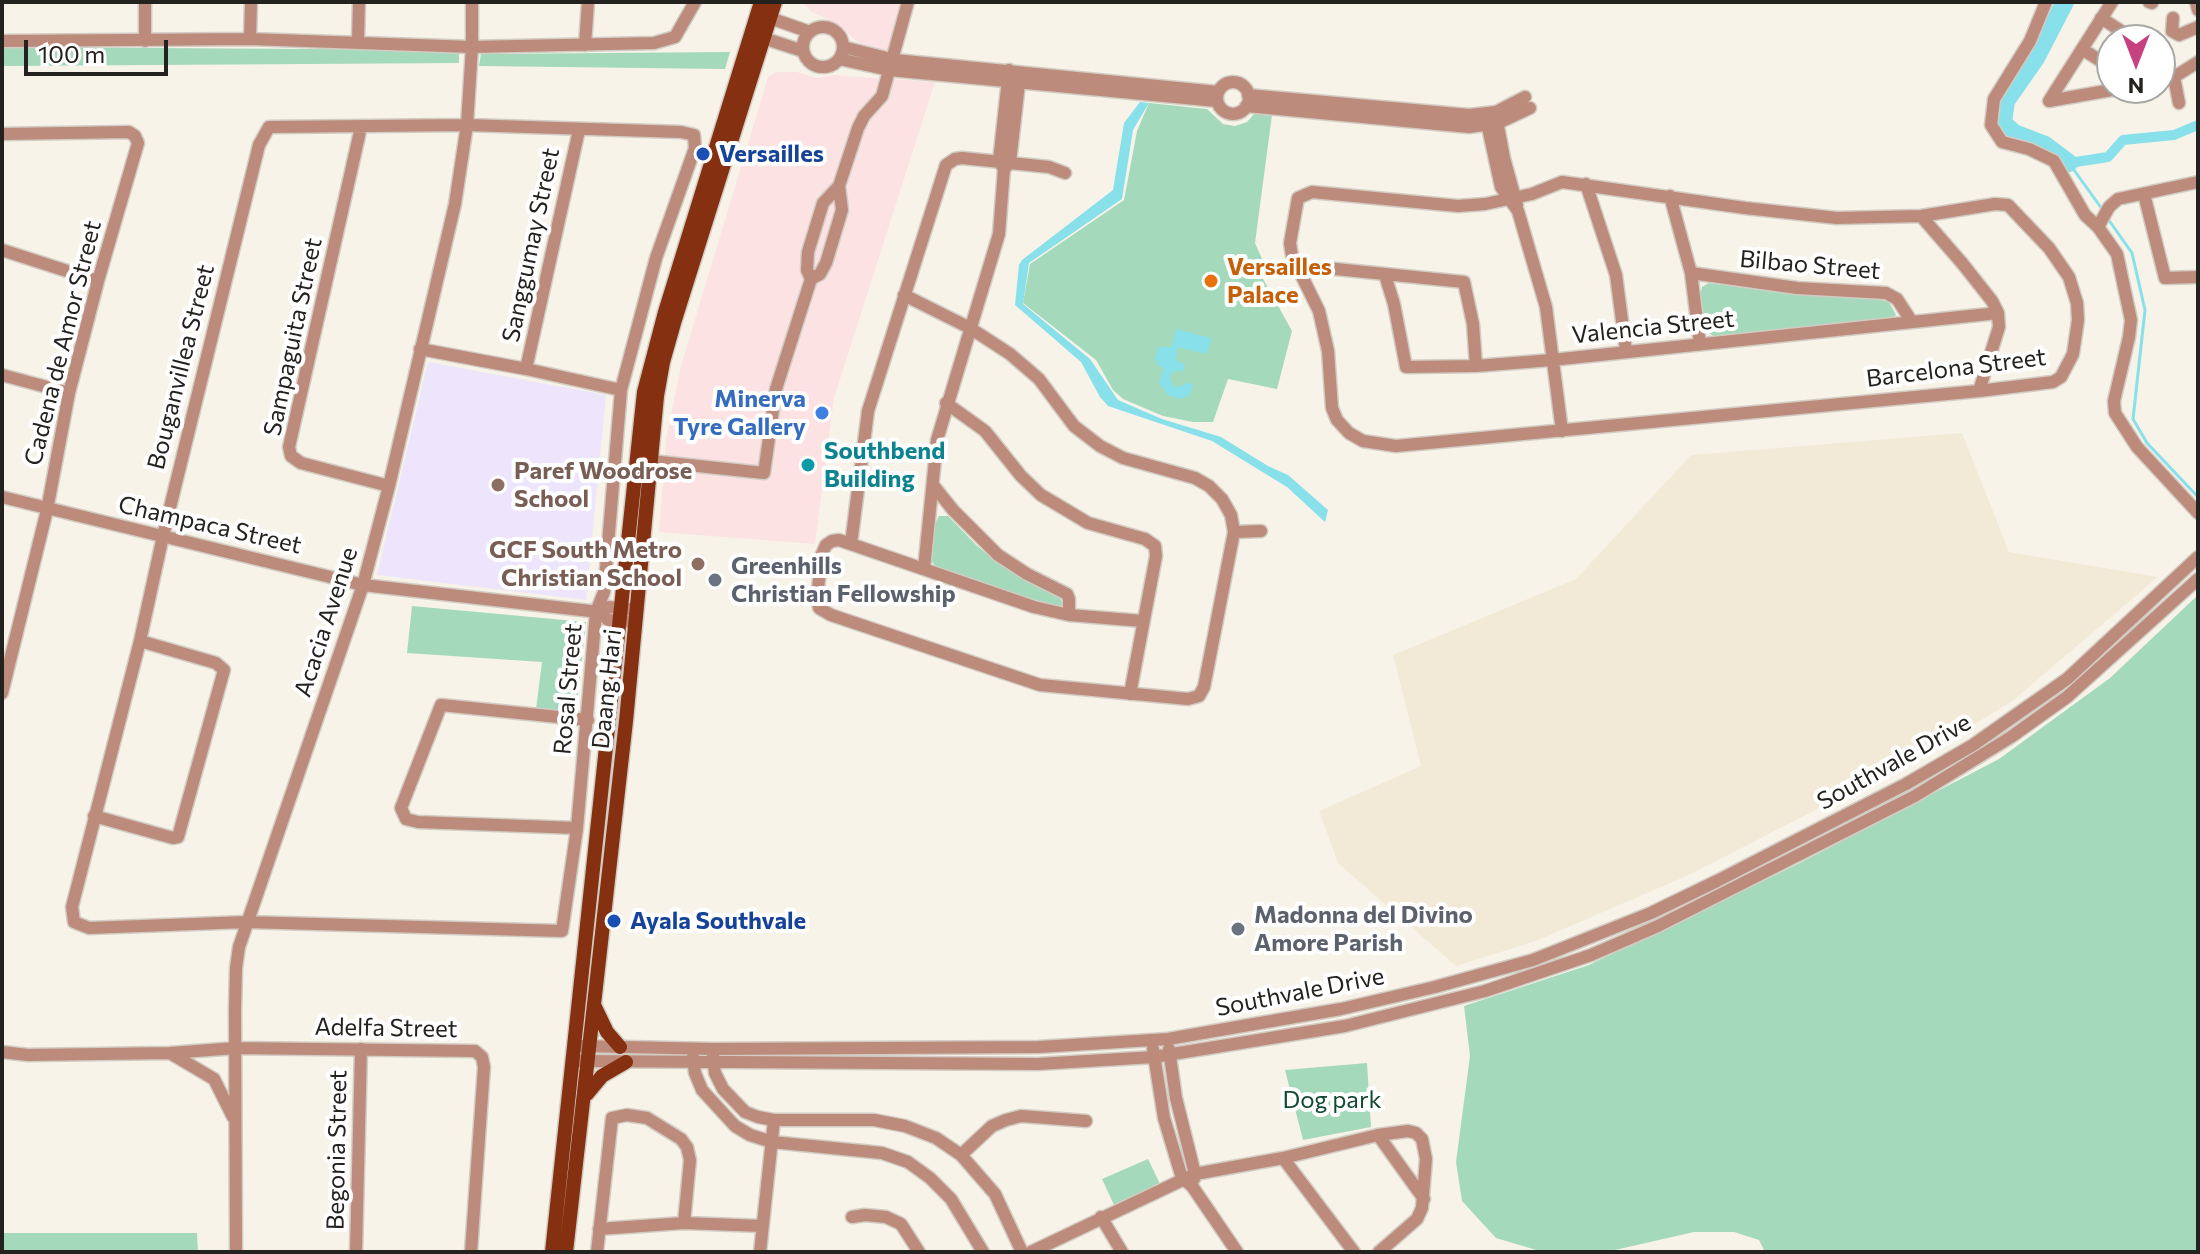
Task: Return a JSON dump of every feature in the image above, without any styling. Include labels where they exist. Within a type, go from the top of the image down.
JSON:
[{"type":"main road","name":"Daang Hari","points":[[566,1252],[585,1098],[582,1054],[594,1005],[616,614],[651,461],[663,362],[763,11],[775,2]]},
{"type":"main road","name":"Daang Hari","points":[[552,1252],[582,1054],[616,614],[646,381],[665,312],[757,36]]},
{"type":"main road","points":[[594,1005],[602,1023],[620,1047]]},
{"type":"main road","points":[[585,1098],[602,1076],[626,1062]]},
{"type":"street","points":[[145,2],[145,41]]},
{"type":"street","points":[[250,39],[251,2]]},
{"type":"street","points":[[358,41],[359,2]]},
{"type":"street","name":"Acacia Avenue","points":[[236,1252],[236,968],[246,922],[363,585],[389,486],[455,204],[467,125],[472,2]]},
{"type":"street","points":[[585,45],[588,2]]},
{"type":"street","points":[[2,41],[250,39],[472,47],[654,43],[675,37],[695,2]]},
{"type":"street","points":[[651,461],[764,473],[776,389],[811,279],[807,270],[808,252],[814,230],[823,203],[839,186],[864,116],[882,96],[908,2]]},
{"type":"street","points":[[2046,2],[2030,41],[1994,99],[1991,125],[2002,142],[2043,154],[2054,161],[2085,215],[2100,223],[2111,243],[2121,266],[2131,320],[2114,401],[2115,413],[2137,447],[2198,513]]},
{"type":"street","points":[[2096,93],[2049,101],[2112,2]]},
{"type":"street","points":[[2196,2],[2198,10]]},
{"type":"street","points":[[763,11],[810,32]]},
{"type":"street","points":[[2101,18],[2110,24]]},
{"type":"street","points":[[2173,18],[2172,31],[2179,35],[2198,27]]},
{"type":"street","points":[[815,28],[828,28],[839,35],[841,53],[828,66],[816,66],[803,51],[804,41],[815,28]]},
{"type":"street","points":[[757,36],[803,51]]},
{"type":"street","points":[[2082,49],[2096,58]]},
{"type":"street","points":[[841,53],[890,64],[1217,97]]},
{"type":"street","points":[[2176,76],[2198,62]]},
{"type":"street","points":[[924,569],[937,440],[996,248],[1014,76]]},
{"type":"street","points":[[1234,82],[1241,84],[1247,100],[1237,113],[1231,113],[1225,111],[1217,97],[1221,86],[1234,82]]},
{"type":"street","points":[[2176,87],[2179,103]]},
{"type":"street","points":[[1247,100],[1491,118],[1527,102]]},
{"type":"street","points":[[1491,118],[1501,187],[1515,203],[1546,307],[1562,431]]},
{"type":"street","name":"Rosal Street","points":[[246,922],[562,931],[588,720],[616,614],[604,592],[621,390],[656,258],[695,148],[694,135],[681,132],[467,125]]},
{"type":"street","name":"Bouganvillea Street","points":[[246,922],[89,928],[74,922],[72,907],[140,641],[259,145],[269,127],[467,125]]},
{"type":"street","name":"Sampaguita Street","points":[[361,127],[289,447],[291,456],[301,463],[389,486]]},
{"type":"street","name":"Sanggumay Street","points":[[526,369],[579,130]]},
{"type":"street","name":"Cadena de Amor Street","points":[[2,134],[129,132],[138,143],[69,393],[47,510],[2,693]]},
{"type":"street","points":[[851,544],[868,411],[946,165],[962,158],[1049,167],[1065,173]]},
{"type":"street","name":"Barcelona Street","points":[[1562,182],[1837,218],[1921,216],[1995,204],[2008,205],[2062,264],[2074,288],[2078,320],[2073,354],[2061,377],[2053,382],[1396,446],[1378,446],[1363,441],[1337,420],[1332,408],[1326,333],[1319,311],[1296,265],[1290,243],[1294,205],[1304,194],[1312,192],[1458,206],[1515,203],[1562,182]]},
{"type":"street","points":[[2100,223],[2118,199],[2198,182]]},
{"type":"street","points":[[1586,184],[1616,275],[1626,351]]},
{"type":"street","points":[[811,279],[820,274],[826,263],[842,210],[839,186]]},
{"type":"street","points":[[2144,194],[2165,278],[2198,277]]},
{"type":"street","points":[[1670,196],[1691,273],[1700,344]]},
{"type":"street","points":[[1921,216],[1970,272],[1998,313],[1999,327],[1979,391]]},
{"type":"street","points":[[814,230],[828,223],[834,236]]},
{"type":"street","points":[[814,230],[821,243],[834,236]]},
{"type":"street","points":[[2,250],[98,281]]},
{"type":"street","points":[[1296,265],[1464,282],[1473,324],[1476,366]]},
{"type":"street","name":"Bilbao Street","points":[[1691,273],[1797,288],[1886,293],[1897,299],[1912,322]]},
{"type":"street","name":"Valencia Street","points":[[1385,275],[1406,367],[1552,360],[1998,313]]},
{"type":"street","points":[[904,295],[970,328],[1010,354],[1039,379],[1074,426],[1100,446],[1123,458],[1195,478],[1209,486],[1231,515],[1234,532],[1202,692],[1188,699],[1064,689],[1016,679],[824,613],[817,603],[822,554],[832,541],[851,544],[1034,607],[1069,615],[1142,621]]},
{"type":"street","points":[[420,349],[621,390]]},
{"type":"street","points":[[2,375],[69,393]]},
{"type":"street","points":[[946,403],[985,431],[1021,476],[1041,495],[1088,523],[1145,539],[1155,546],[1156,556],[1130,694]]},
{"type":"street","points":[[933,485],[998,555],[1067,594],[1069,615]]},
{"type":"street","name":"Champaca Street","points":[[2,497],[363,585],[616,614]]},
{"type":"street","points":[[1234,532],[1261,531]]},
{"type":"street","name":"Southvale Drive","points":[[582,1054],[620,1047],[1039,1047],[1168,1039],[1328,1012],[1533,960],[1651,913],[1906,784],[1994,732],[2067,679],[2198,557]]},
{"type":"street","name":"Southvale Drive","points":[[582,1054],[626,1062],[693,1063],[1038,1064],[1154,1057],[1293,1036],[1439,1003],[1539,974],[1658,926],[1861,824],[1986,753],[2072,693],[2198,579]]},
{"type":"street","points":[[94,816],[178,837],[224,670],[216,663],[140,641]]},
{"type":"street","points":[[577,828],[418,822],[406,819],[401,808],[441,705],[588,720]]},
{"type":"street","points":[[1168,1039],[1190,1180]]},
{"type":"street","points":[[1152,1040],[1164,1118],[1190,1180],[1237,1252]]},
{"type":"street","name":"Adelfa Street","points":[[2,1052],[28,1055],[170,1053],[236,1048],[475,1051],[482,1057],[484,1067],[471,1252]]},
{"type":"street","name":"Begonia Street","points":[[356,1252],[361,1049]]},
{"type":"street","points":[[693,1049],[693,1063],[702,1090],[721,1113],[743,1130],[772,1142],[882,1153],[908,1162],[951,1199],[983,1252]]},
{"type":"street","points":[[713,1049],[713,1063],[720,1084],[745,1112],[774,1120],[853,1119],[889,1123],[921,1130],[961,1155],[995,1194],[1022,1252]]},
{"type":"street","points":[[170,1053],[214,1079],[235,1123]]},
{"type":"street","points":[[597,1252],[612,1118],[627,1115],[647,1118],[681,1139],[687,1147],[690,1160],[684,1223]]},
{"type":"street","points":[[961,1155],[992,1126],[1006,1120],[1021,1116],[1086,1121]]},
{"type":"street","points":[[760,1252],[774,1120]]},
{"type":"street","points":[[1031,1252],[1101,1217],[1190,1180],[1378,1135],[1408,1131],[1416,1133],[1422,1139],[1426,1159],[1424,1199],[1417,1219],[1379,1252]]},
{"type":"street","points":[[1378,1135],[1424,1199]]},
{"type":"street","points":[[1283,1158],[1354,1252]]},
{"type":"street","points":[[852,1217],[886,1217],[901,1224],[919,1252]]},
{"type":"street","points":[[1101,1217],[1122,1252]]},
{"type":"street","points":[[599,1229],[684,1223],[762,1226]]},
{"type":"shaded area","points":[[803,2],[903,2],[895,37],[887,52],[859,43],[834,22],[810,11]]},
{"type":"shaded area","points":[[776,72],[797,72],[817,78],[833,75],[935,82],[834,398],[815,544],[659,532],[666,439],[681,366],[768,77]]},
{"type":"shaded area","name":"Paref Woodrose School","points":[[428,362],[606,395],[586,600],[377,575]]},
{"type":"shaded area","points":[[1962,433],[2009,552],[2158,577],[2011,702],[1932,750],[1691,874],[1536,941],[1456,966],[1338,863],[1319,811],[1421,766],[1393,655],[1576,579],[1691,455]]},
{"type":"green space","points":[[2,47],[459,50],[459,63],[2,66]]},
{"type":"green space","points":[[730,52],[725,69],[479,66],[481,54]]},
{"type":"green space","points":[[1149,103],[1207,109],[1223,124],[1235,126],[1247,122],[1255,113],[1272,115],[1255,243],[1263,261],[1262,277],[1292,331],[1277,389],[1228,379],[1213,422],[1163,416],[1123,399],[1113,390],[1096,360],[1023,303],[1030,264],[1124,200],[1137,131]]},
{"type":"green space","points":[[1709,283],[1798,295],[1878,299],[1889,302],[1896,315],[1892,319],[1715,337],[1704,330],[1700,297],[1702,287]]},
{"type":"green space","points":[[939,516],[948,516],[1002,566],[1060,598],[1063,605],[1057,607],[1035,601],[935,566],[931,560],[934,525]]},
{"type":"green space","points":[[2198,595],[2198,1252],[1765,1252],[1759,1240],[1734,1232],[1694,1232],[1606,1252],[1543,1252],[1496,1238],[1462,1201],[1456,1162],[1470,1056],[1464,1006],[1589,965],[1796,865],[1999,759],[2110,678]]},
{"type":"green space","points":[[412,606],[586,622],[576,713],[536,709],[542,662],[407,653]]},
{"type":"green space","name":"Dog park","points":[[1367,1063],[1371,1127],[1303,1140],[1285,1070]]},
{"type":"green space","points":[[1148,1159],[1160,1184],[1114,1205],[1102,1179]]},
{"type":"green space","points":[[2,1233],[197,1233],[198,1252],[2,1252]]},
{"type":"water","points":[[1140,102],[1149,103],[1133,130],[1122,199],[1029,263],[1023,304],[1090,359],[1118,400],[1162,419],[1221,437],[1288,475],[1328,510],[1325,522],[1287,487],[1212,441],[1108,406],[1081,362],[1015,305],[1022,260],[1113,190],[1124,123]]},
{"type":"water","points":[[1176,329],[1211,338],[1207,354],[1178,347],[1176,360],[1185,365],[1183,372],[1177,370],[1171,374],[1170,380],[1173,386],[1193,385],[1190,395],[1181,399],[1168,395],[1159,382],[1164,368],[1158,365],[1155,358],[1159,347],[1172,347]]},
{"type":"waterway","points":[[2065,2],[2036,58],[2006,101],[2003,123],[2014,133],[2045,145],[2069,163]]},
{"type":"waterway","points":[[2069,163],[2108,157],[2123,140],[2174,135],[2198,125]]},
{"type":"waterway","points":[[2069,163],[2102,209]]},
{"type":"waterway","points":[[2108,219],[2132,253],[2145,310],[2133,419],[2147,443],[2198,497]]},
{"type":"place","name":"Versailles","points":[[703,154]]},
{"type":"place","name":"Versailles Palace","points":[[1211,281]]},
{"type":"place","name":"Minerva Tyre Gallery","points":[[822,413]]},
{"type":"place","name":"Southbend Building","points":[[808,465]]},
{"type":"place","name":"Paref Woodrose School","points":[[498,485]]},
{"type":"place","name":"GCF South Metro Christian School","points":[[698,564]]},
{"type":"place","name":"Greenhills Christian Fellowship","points":[[715,580]]},
{"type":"place","name":"Ayala Southvale","points":[[614,921]]},
{"type":"place","name":"Madonna del Divino Amore Parish","points":[[1238,929]]}]
